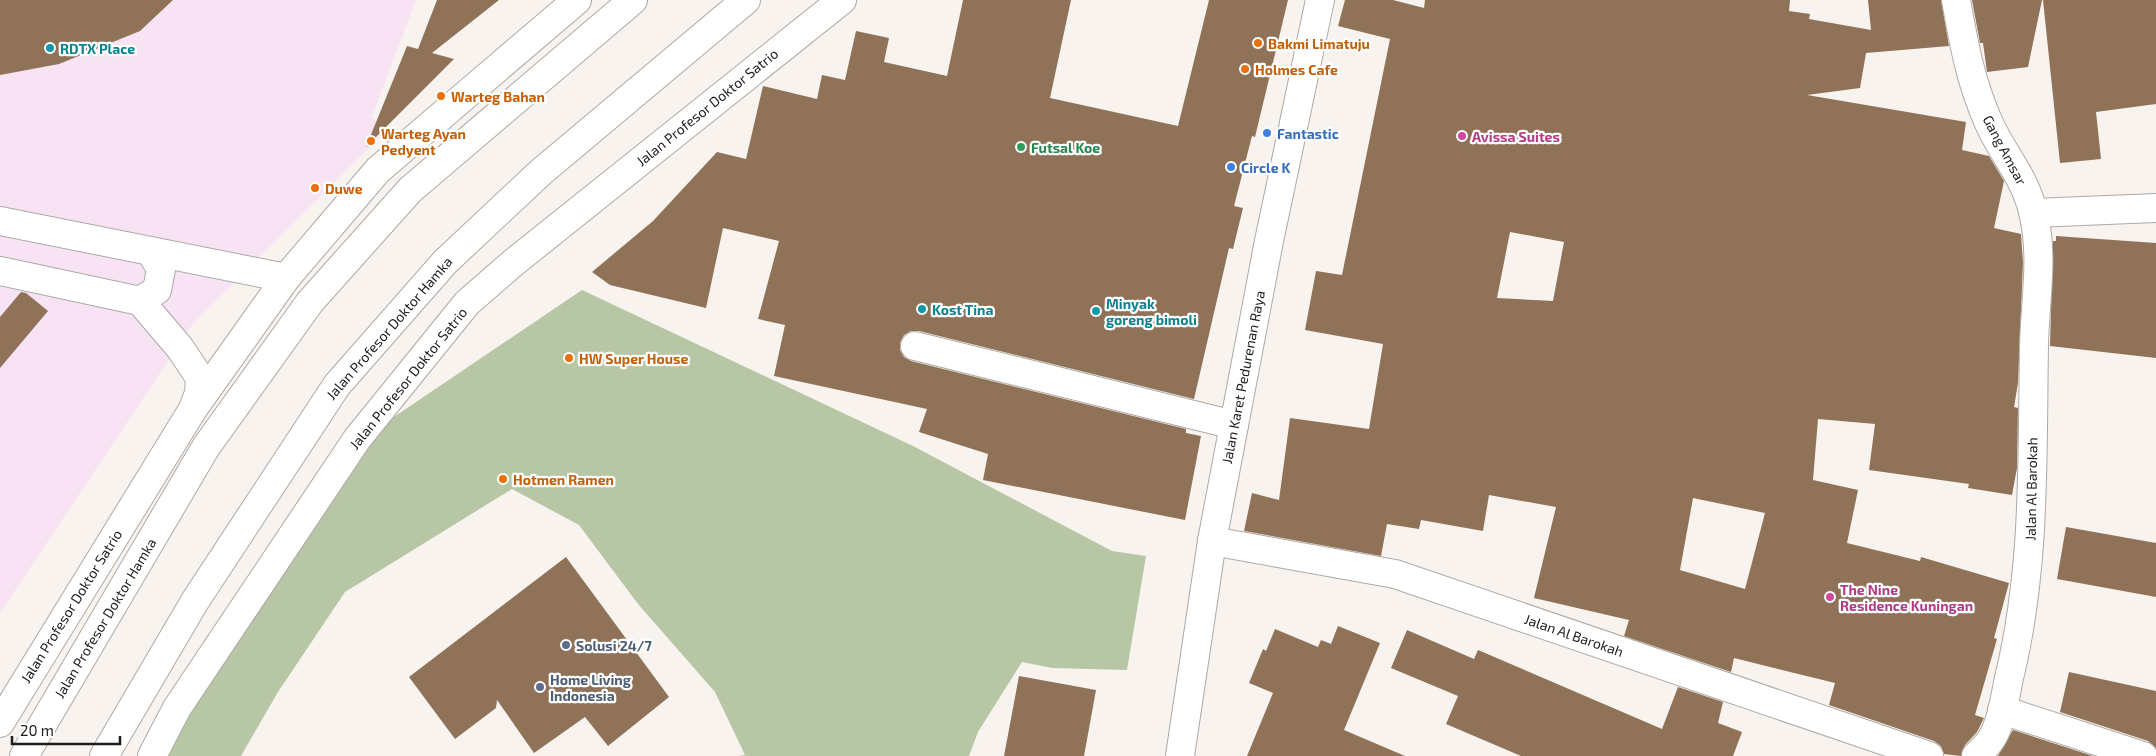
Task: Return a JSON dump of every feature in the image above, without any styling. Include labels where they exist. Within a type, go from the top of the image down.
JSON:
[{"type":"main road","name":"Jalan Profesor Doktor Satrio","points":[[0,722],[194,409],[286,278],[378,170],[577,0]]},
{"type":"main road","name":"Jalan Profesor Doktor Hamka","points":[[24,756],[206,447],[310,302],[410,190],[633,0]]},
{"type":"main road","name":"Jalan Profesor Doktor Hamka","points":[[104,756],[195,601],[337,384],[445,262],[541,172],[746,0]]},
{"type":"main road","name":"Jalan Profesor Doktor Satrio","points":[[152,756],[177,708],[357,439],[467,303],[513,263],[842,0]]},
{"type":"main road","name":"Jalan Karet Pedurenan Raya","points":[[1180,756],[1212,541],[1269,241],[1320,0]]},
{"type":"main road","name":"Gang Amsar","points":[[1956,0],[1969,74],[1988,123],[2024,182],[2034,213]]},
{"type":"main road","points":[[2034,213],[2156,208]]},
{"type":"main road","name":"Jalan Al Barokah","points":[[1976,756],[1992,739],[2002,710],[2017,648],[2032,534],[2034,340],[2039,265],[2034,213]]},
{"type":"main road","points":[[0,221],[286,278]]},
{"type":"main road","points":[[140,301],[157,290],[161,269],[150,251]]},
{"type":"main road","points":[[0,271],[140,301],[180,348],[200,378],[199,394],[194,409]]},
{"type":"main road","points":[[915,346],[1234,425]]},
{"type":"main road","name":"Jalan Al Barokah","points":[[1212,541],[1395,574],[1887,749],[1929,756]]},
{"type":"main road","points":[[2002,710],[2143,756]]},
{"type":"shaded area","points":[[0,0],[416,0],[372,117],[388,129],[192,325],[0,613]]},
{"type":"green space","points":[[582,290],[913,446],[1112,551],[1146,556],[1127,670],[1052,668],[1022,662],[978,732],[969,756],[738,756],[745,755],[715,692],[638,604],[579,525],[512,489],[345,592],[278,692],[241,756],[162,756],[351,446]]},
{"type":"building","name":"RDTX Place","points":[[0,0],[173,0],[140,31],[59,64],[0,75]]},
{"type":"building","points":[[437,0],[499,0],[432,53],[454,59],[366,147],[407,46],[418,49]]},
{"type":"building","points":[[963,0],[1071,0],[1050,98],[1178,126],[1209,0],[1288,0],[1255,137],[1252,136],[1234,206],[1243,208],[1233,249],[1229,248],[1194,399],[919,331],[911,331],[904,335],[900,343],[900,350],[904,357],[911,361],[1186,429],[1186,433],[1201,436],[1185,520],[983,480],[988,454],[919,432],[927,409],[774,376],[785,325],[758,319],[779,241],[723,228],[706,308],[610,285],[592,272],[653,221],[717,152],[746,159],[763,86],[817,99],[822,75],[845,80],[856,31],[889,38],[884,62],[947,76]]},
{"type":"building","points":[[1345,0],[1393,0],[1424,8],[1425,0],[1790,0],[1789,11],[1810,14],[1809,19],[1871,30],[1868,0],[1941,0],[1949,46],[1866,53],[1860,88],[1807,95],[1966,122],[1962,150],[1989,156],[2004,181],[1994,228],[2021,234],[2023,262],[2018,383],[2014,407],[2018,408],[2017,468],[2012,495],[1968,488],[1969,484],[1869,470],[1875,424],[1818,419],[1813,480],[1858,490],[1847,543],[1920,561],[1921,557],[2009,583],[1994,638],[1997,639],[1975,715],[1984,718],[1977,732],[1965,745],[1961,756],[1944,754],[1941,746],[1934,741],[1829,705],[1835,683],[1734,658],[1731,672],[1624,636],[1629,620],[1534,598],[1556,507],[1489,495],[1483,531],[1421,520],[1419,529],[1387,524],[1381,556],[1244,531],[1252,493],[1279,500],[1290,418],[1369,429],[1383,344],[1305,330],[1316,271],[1342,275],[1390,39],[1338,26]],"holes":[[[1510,232],[1564,242],[1553,301],[1497,298]],[[1693,498],[1765,513],[1745,589],[1680,570]]]},
{"type":"building","points":[[1972,0],[2042,0],[2028,67],[1987,72],[1983,43],[1980,43]]},
{"type":"building","points":[[2043,0],[2156,0],[2156,104],[2096,112],[2101,159],[2060,163]]},
{"type":"building","points":[[2056,236],[2156,243],[2156,358],[2050,346],[2053,241],[2056,241]]},
{"type":"building","points":[[21,292],[26,293],[48,311],[0,368],[0,317]]},
{"type":"building","points":[[2066,527],[2156,543],[2156,597],[2057,579]]},
{"type":"building","points":[[566,557],[669,697],[608,746],[585,717],[534,753],[497,700],[496,708],[455,739],[409,677]]},
{"type":"building","points":[[1338,626],[1380,643],[1344,730],[1405,756],[1247,756],[1273,693],[1249,683],[1263,649],[1266,651],[1275,629],[1318,647],[1321,640],[1331,644]]},
{"type":"building","points":[[1407,630],[1474,659],[1478,650],[1662,729],[1678,687],[1723,702],[1718,723],[1742,732],[1733,756],[1521,756],[1446,724],[1458,696],[1391,668]]},
{"type":"building","points":[[2069,672],[2156,691],[2156,748],[2148,741],[2060,712]]},
{"type":"building","points":[[1019,676],[1096,690],[1084,756],[1004,756]]},
{"type":"building","points":[[2013,730],[2093,756],[1998,756]]},
{"type":"place","name":"Bakmi Limatuju","points":[[1258,43]]},
{"type":"place","name":"RDTX Place","points":[[50,48]]},
{"type":"place","name":"Holmes Cafe","points":[[1245,69]]},
{"type":"place","name":"Warteg Bahan","points":[[441,96]]},
{"type":"place","name":"Fantastic","points":[[1267,133]]},
{"type":"place","name":"Avissa Suites","points":[[1462,136]]},
{"type":"place","name":"Warteg Ayan Pedyent","points":[[371,141]]},
{"type":"place","name":"Futsal Koe","points":[[1021,147]]},
{"type":"place","name":"Circle K","points":[[1231,167]]},
{"type":"place","name":"Duwe","points":[[315,188]]},
{"type":"place","name":"Kost Tina","points":[[922,309]]},
{"type":"place","name":"Minyak goreng bimoli","points":[[1096,311]]},
{"type":"place","name":"HW Super House","points":[[569,358]]},
{"type":"place","name":"Hotmen Ramen","points":[[503,479]]},
{"type":"place","name":"The Nine Residence Kuningan","points":[[1830,597]]},
{"type":"place","name":"Solusi 24/7","points":[[566,645]]},
{"type":"place","name":"Home Living Indonesia","points":[[540,687]]}]
